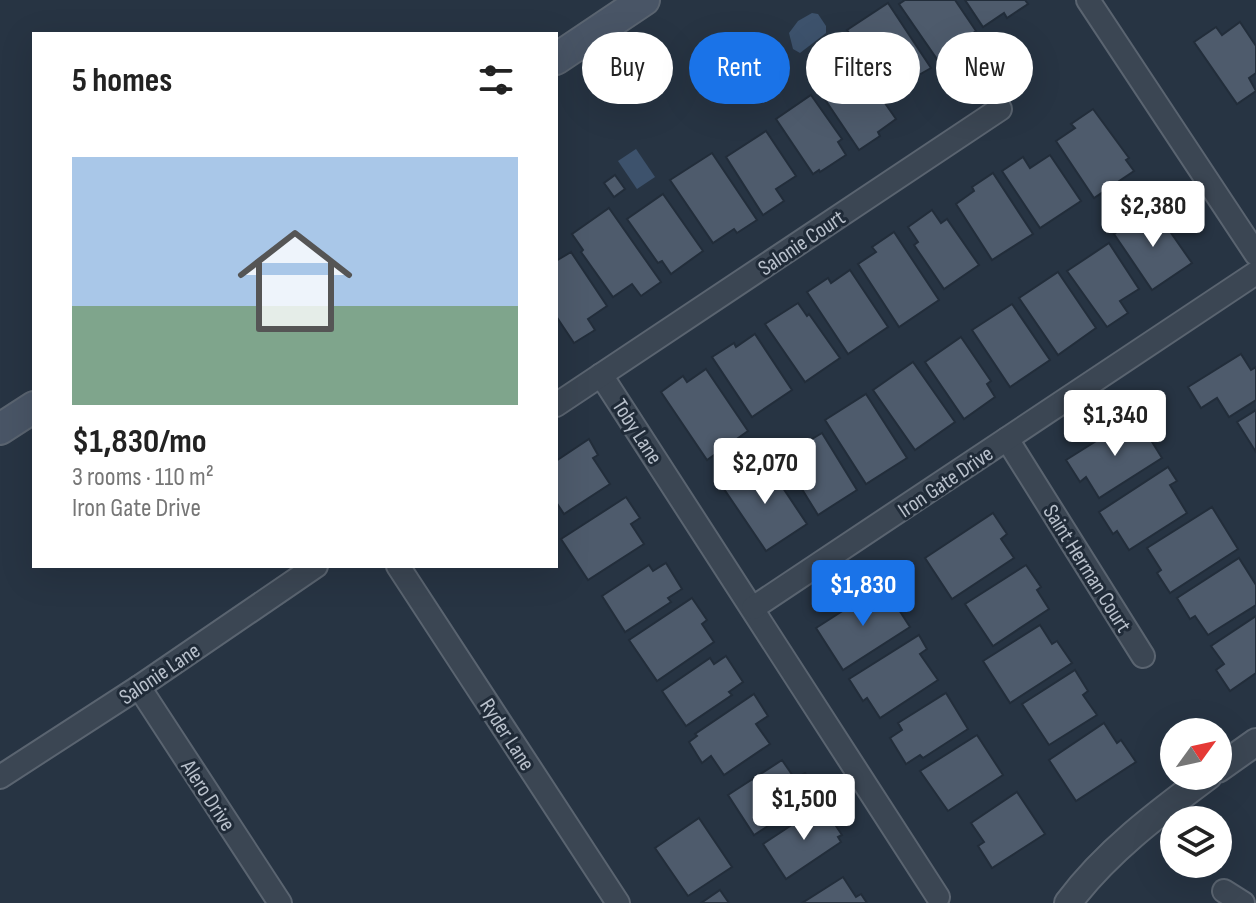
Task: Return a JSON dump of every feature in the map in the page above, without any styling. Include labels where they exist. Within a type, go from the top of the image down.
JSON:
[{"type":"main road","points":[[558,58],[644,0]]},
{"type":"main road","points":[[0,429],[32,408]]},
{"type":"street","points":[[1088,0],[1256,254]]},
{"type":"street","name":"Salonie Court","points":[[601,375],[1000,109]]},
{"type":"street","name":"Iron Gate Drive","points":[[753,608],[1256,273]]},
{"type":"street","points":[[558,404],[601,375]]},
{"type":"street","name":"Toby Lane","points":[[601,375],[938,897]]},
{"type":"street","name":"Saint Herman Court","points":[[1007,439],[1143,656]]},
{"type":"street","name":"Salonie Lane","points":[[0,777],[313,568]]},
{"type":"street","name":"Ryder Lane","points":[[399,568],[618,903]]},
{"type":"street","name":"Alero Drive","points":[[139,687],[280,903]]},
{"type":"street","points":[[1232,759],[1256,742]]},
{"type":"street","points":[[1068,903],[1090,873],[1190,790]]},
{"type":"street","points":[[1224,891],[1243,903]]},
{"type":"water","points":[[812,13],[818,14],[826,26],[826,32],[806,32],[806,48],[800,53],[793,49],[790,37],[790,32],[798,21]]},
{"type":"water","points":[[636,149],[655,177],[637,189],[618,161]]},
{"type":"building","points":[[905,0],[955,0],[976,31],[936,32],[936,58],[899,4]]},
{"type":"building","points":[[965,0],[1025,0],[1028,4],[1007,18],[1004,13],[983,27]]},
{"type":"building","points":[[888,3],[907,32],[848,32],[847,30]]},
{"type":"building","points":[[1240,22],[1256,46],[1256,73],[1249,78],[1256,91],[1237,104],[1194,42],[1216,27],[1222,35]]},
{"type":"building","points":[[920,51],[931,68],[920,74]]},
{"type":"building","points":[[806,98],[806,104],[817,104],[842,139],[838,142],[846,155],[813,174],[776,119]]},
{"type":"building","points":[[828,104],[886,104],[896,119],[878,132],[880,136],[859,150]]},
{"type":"building","points":[[1093,109],[1129,158],[1126,160],[1134,171],[1094,198],[1056,141],[1075,128],[1071,124]]},
{"type":"building","points":[[766,131],[796,176],[776,189],[784,201],[763,215],[726,157]]},
{"type":"building","points":[[712,153],[757,220],[737,233],[734,229],[713,243],[670,180]]},
{"type":"building","points":[[1050,155],[1081,201],[1040,228],[1002,171],[1023,157],[1030,168]]},
{"type":"building","points":[[993,173],[1033,234],[992,260],[956,204],[974,191],[972,187]]},
{"type":"building","points":[[615,175],[625,189],[614,197],[604,183]]},
{"type":"building","points":[[663,194],[703,251],[671,274],[662,261],[658,263],[627,219]]},
{"type":"building","points":[[1153,207],[1192,263],[1152,290],[1114,234]]},
{"type":"building","points":[[609,208],[661,282],[641,296],[632,284],[613,297],[572,234]]},
{"type":"building","points":[[932,210],[941,223],[947,219],[979,265],[944,289],[914,245],[918,242],[908,227]]},
{"type":"building","points":[[894,232],[939,300],[899,327],[858,264],[876,252],[872,247]]},
{"type":"building","points":[[1109,243],[1139,289],[1120,301],[1128,313],[1107,327],[1067,271]]},
{"type":"building","points":[[571,252],[607,306],[588,319],[595,330],[574,343],[558,319],[558,260]]},
{"type":"building","points":[[850,270],[888,327],[848,354],[807,292],[828,278],[831,283]]},
{"type":"building","points":[[1058,272],[1096,328],[1058,355],[1019,298]]},
{"type":"building","points":[[798,303],[840,358],[805,382],[765,324]]},
{"type":"building","points":[[1012,304],[1050,360],[1010,387],[972,330]]},
{"type":"building","points":[[755,334],[792,390],[752,417],[712,357],[734,343],[736,347]]},
{"type":"building","points":[[961,337],[991,381],[987,384],[995,397],[964,419],[925,362]]},
{"type":"building","points":[[1241,354],[1251,370],[1256,367],[1256,400],[1229,417],[1217,398],[1201,408],[1188,387]]},
{"type":"building","points":[[913,362],[955,422],[915,450],[873,390]]},
{"type":"building","points":[[706,369],[748,431],[707,460],[661,392],[683,376],[687,382]]},
{"type":"building","points":[[866,394],[907,458],[866,484],[825,420]]},
{"type":"building","points":[[1256,410],[1256,452],[1237,422]]},
{"type":"building","points":[[1136,416],[1162,458],[1099,498],[1086,477],[1080,482],[1066,460]]},
{"type":"building","points":[[822,433],[857,490],[818,515],[782,457]]},
{"type":"building","points":[[589,439],[598,455],[593,458],[610,484],[564,514],[558,505],[558,460]]},
{"type":"building","points":[[765,461],[807,524],[766,551],[724,489]]},
{"type":"building","points":[[1168,467],[1177,481],[1170,485],[1187,513],[1129,550],[1117,531],[1113,534],[1099,512]]},
{"type":"building","points":[[626,497],[640,518],[631,524],[644,544],[588,580],[561,539]]},
{"type":"building","points":[[1212,507],[1238,549],[1170,593],[1157,573],[1161,570],[1147,548]]},
{"type":"building","points":[[993,513],[1007,534],[1001,539],[1014,558],[952,599],[925,558]]},
{"type":"building","points":[[1239,558],[1256,585],[1256,605],[1208,635],[1195,616],[1190,619],[1177,598]]},
{"type":"building","points":[[666,563],[682,589],[668,598],[671,602],[625,632],[602,596],[649,565],[653,571]]},
{"type":"building","points":[[1026,565],[1041,587],[1037,590],[1049,609],[993,646],[965,604]]},
{"type":"building","points":[[883,585],[910,627],[843,670],[816,628]]},
{"type":"building","points":[[692,598],[707,620],[702,624],[714,642],[657,681],[629,640]]},
{"type":"building","points":[[1256,616],[1256,673],[1230,691],[1216,670],[1224,664],[1211,646]]},
{"type":"building","points":[[1040,625],[1052,644],[1057,641],[1072,663],[1010,703],[983,661]]},
{"type":"building","points":[[919,635],[927,649],[920,654],[938,680],[880,718],[867,698],[863,701],[849,679]]},
{"type":"building","points":[[726,656],[743,682],[729,692],[732,695],[686,726],[662,691],[710,658],[714,664]]},
{"type":"building","points":[[1075,670],[1088,691],[1083,695],[1097,715],[1049,745],[1022,704]]},
{"type":"building","points":[[946,693],[968,729],[923,758],[920,755],[906,764],[890,738],[902,730],[898,723]]},
{"type":"building","points":[[754,694],[768,716],[756,724],[770,744],[724,775],[711,756],[702,763],[689,742],[697,736],[695,734]]},
{"type":"building","points":[[1104,723],[1117,743],[1121,740],[1136,762],[1076,801],[1049,760]]},
{"type":"building","points":[[977,735],[1003,775],[948,811],[920,771]]},
{"type":"building","points":[[782,760],[795,779],[805,773],[818,794],[754,835],[728,795]]},
{"type":"building","points":[[1017,792],[1045,834],[992,868],[978,846],[984,842],[971,823]]},
{"type":"building","points":[[822,805],[842,835],[838,837],[841,842],[786,879],[763,844]]},
{"type":"building","points":[[699,818],[732,867],[688,896],[655,848]]},
{"type":"building","points":[[843,877],[856,897],[861,894],[867,903],[802,903]]},
{"type":"building","points":[[720,890],[729,903],[701,903]]}]
